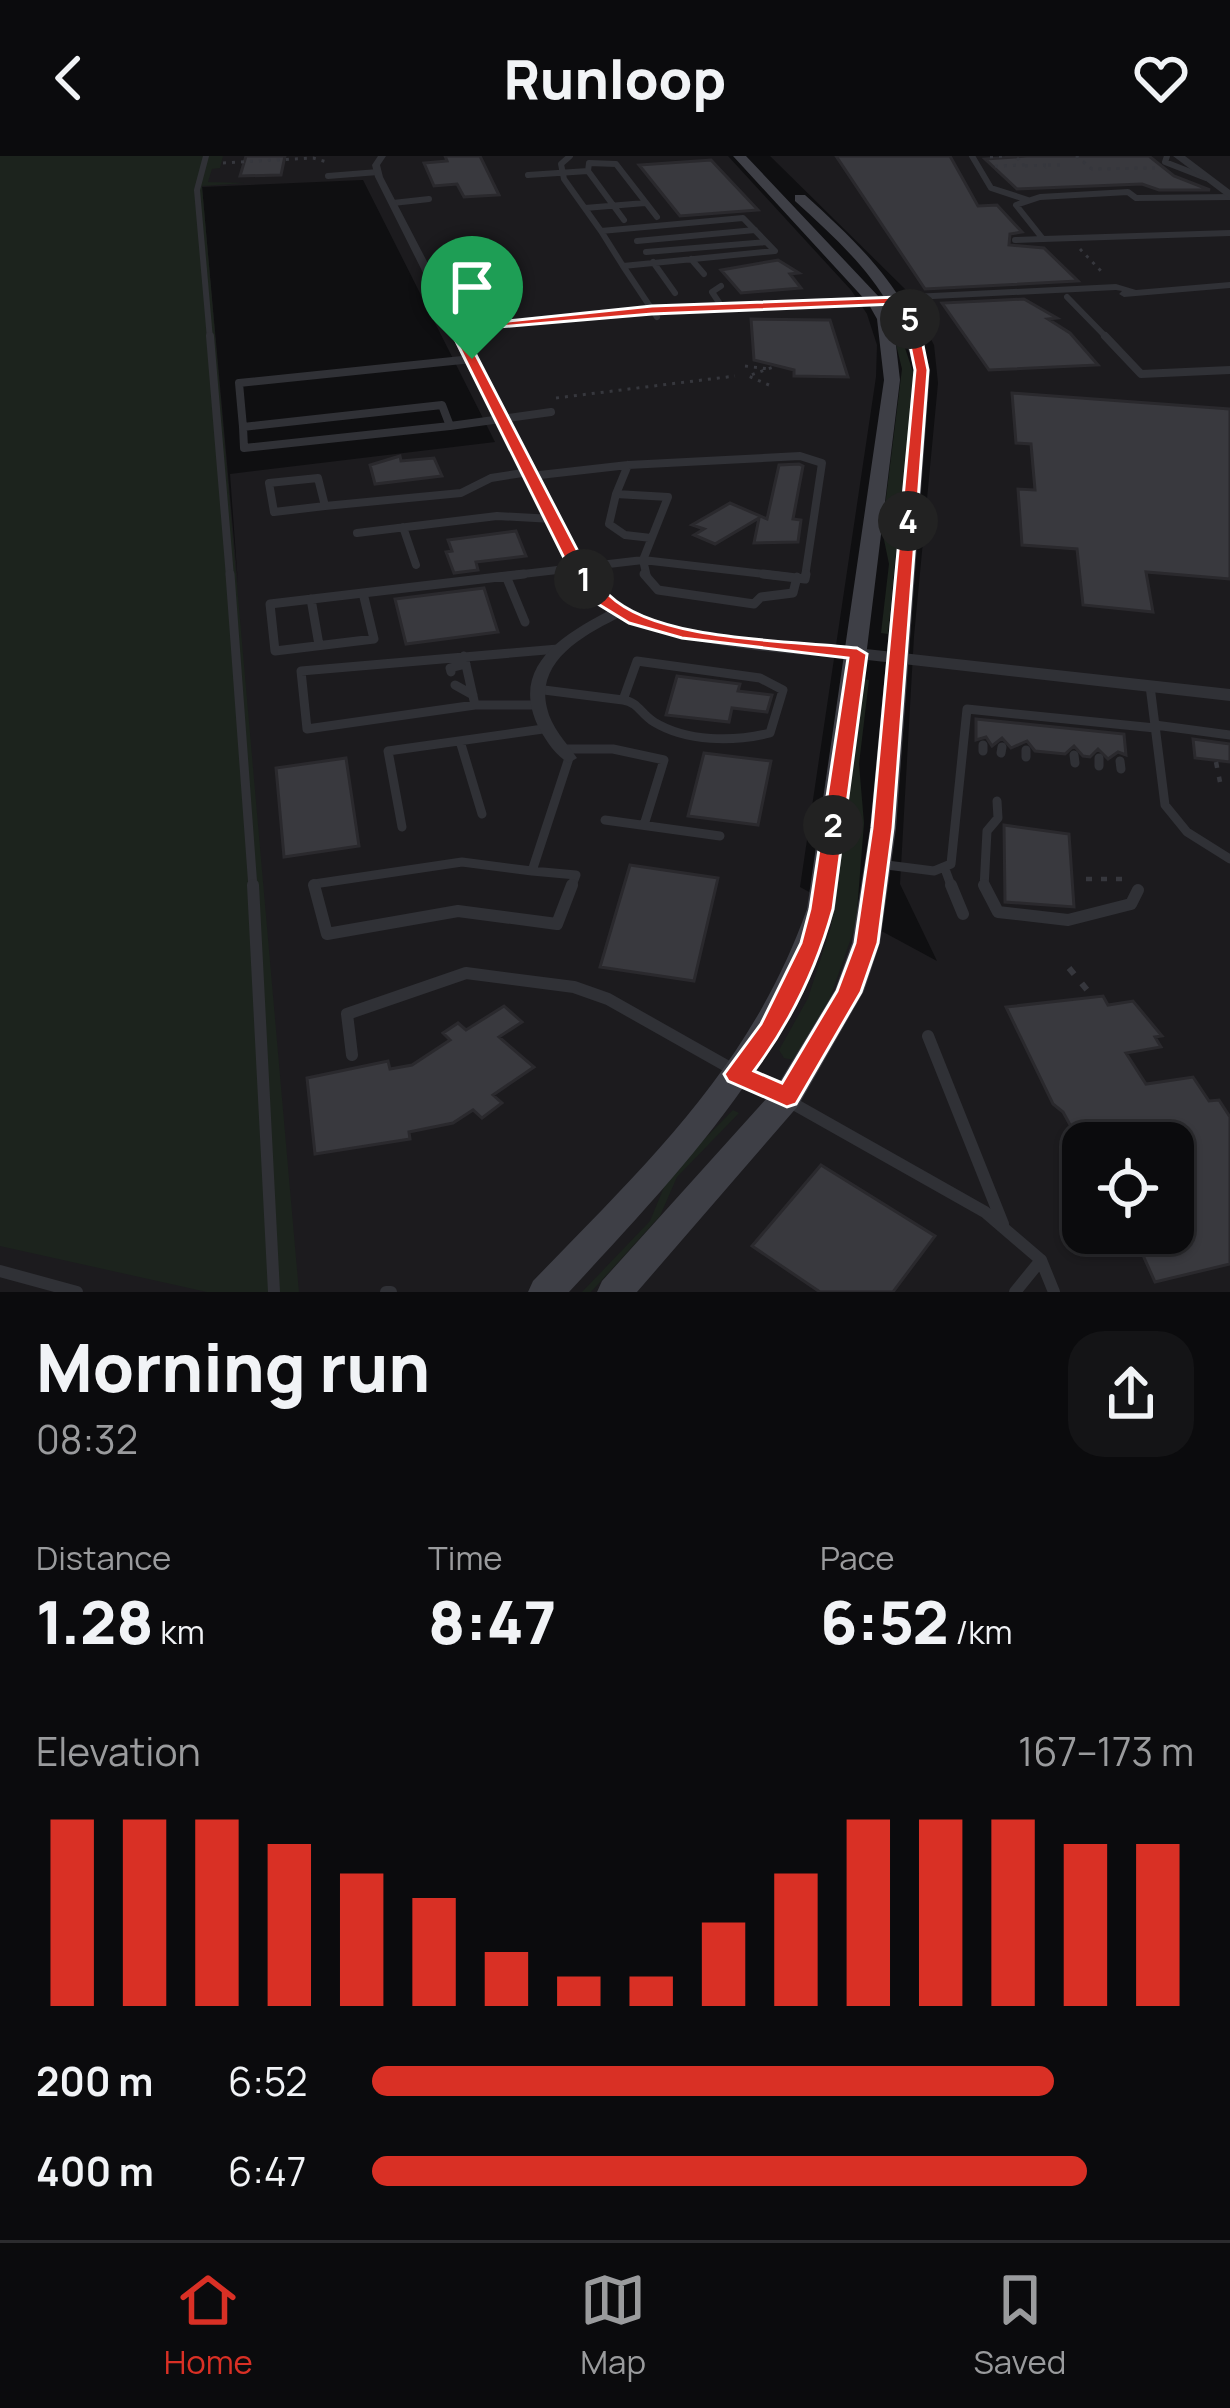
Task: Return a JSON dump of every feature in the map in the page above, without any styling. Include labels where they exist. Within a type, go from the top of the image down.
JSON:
[{"type":"main road","points":[[545,1292],[625,1208],[771,1030],[812,943],[821,909],[892,380],[886,319],[875,301],[739,156]]},
{"type":"main road","points":[[615,1292],[787,1097],[849,992],[866,943],[883,828],[922,370],[911,321],[899,300],[872,266],[759,156]]},
{"type":"street","points":[[382,156],[376,163],[378,172],[577,566],[596,594],[620,611],[682,633],[1230,695]]},
{"type":"street","points":[[1178,156],[1230,197]]},
{"type":"street","points":[[1197,156],[1230,181]]},
{"type":"street","points":[[899,300],[927,304],[1230,286]]},
{"type":"street","points":[[455,327],[722,307],[1092,288],[1132,291]]},
{"type":"street","points":[[565,753],[543,730],[536,697],[558,649],[620,611]]},
{"type":"lane","points":[[206,156],[196,190],[240,704],[265,1061],[274,1292]]},
{"type":"lane","points":[[570,156],[561,164],[563,172],[654,314]]},
{"type":"lane","points":[[977,156],[991,188],[1030,200],[1128,193],[1136,198],[1230,197]]},
{"type":"lane","points":[[1167,156],[1165,162],[1170,166],[1206,178]]},
{"type":"lane","points":[[624,220],[588,171],[589,163],[616,164],[657,217]]},
{"type":"lane","points":[[528,175],[588,171]]},
{"type":"lane","points":[[328,174],[378,172]]},
{"type":"lane","points":[[393,203],[428,200]]},
{"type":"lane","points":[[1030,200],[1016,208],[1043,239]]},
{"type":"lane","points":[[585,208],[646,203]]},
{"type":"lane","points":[[601,231],[743,218],[775,251],[623,266]]},
{"type":"lane","points":[[628,229],[675,293]]},
{"type":"lane","points":[[638,241],[755,230]]},
{"type":"lane","points":[[1016,240],[1230,233]]},
{"type":"lane","points":[[646,252],[766,242]]},
{"type":"lane","points":[[692,259],[704,274]]},
{"type":"lane","points":[[721,286],[712,292],[722,307]]},
{"type":"lane","points":[[1067,297],[1141,374],[1230,370]]},
{"type":"lane","points":[[472,359],[239,383],[244,448],[551,412]]},
{"type":"lane","points":[[243,427],[442,405],[450,425]]},
{"type":"lane","points":[[325,506],[318,478],[269,483],[274,512],[461,493],[491,478],[628,465],[800,456],[822,463],[801,578],[793,593],[761,597],[754,604],[658,590],[643,573],[643,560],[668,497],[616,494]]},
{"type":"lane","points":[[628,465],[609,524],[625,535],[651,538]]},
{"type":"lane","points":[[358,533],[497,516],[553,519]]},
{"type":"lane","points":[[403,527],[416,565]]},
{"type":"lane","points":[[363,593],[374,639],[275,651],[270,604],[577,566],[643,560],[801,578]]},
{"type":"lane","points":[[506,577],[525,622]]},
{"type":"lane","points":[[311,599],[320,645]]},
{"type":"lane","points":[[452,672],[450,668],[465,660],[531,646],[558,649]]},
{"type":"lane","points":[[465,660],[432,654],[301,671],[307,729],[474,700],[536,697],[623,700],[633,700],[649,722],[720,741],[751,740],[770,734],[783,690],[760,678],[637,661],[623,700]]},
{"type":"lane","points":[[465,660],[474,700]]},
{"type":"lane","points":[[454,686],[474,700]]},
{"type":"lane","points":[[1150,686],[1165,805],[1186,832],[1230,859]]},
{"type":"lane","points":[[963,914],[945,869],[955,850],[965,712],[1117,729],[1155,727],[1230,735]]},
{"type":"lane","points":[[402,827],[388,751],[543,730]]},
{"type":"lane","points":[[460,741],[482,814]]},
{"type":"lane","points":[[532,871],[565,753],[613,749],[664,760],[644,825]]},
{"type":"lane","points":[[997,801],[998,818],[987,831],[984,892],[993,908],[1077,920],[1131,904],[1138,890]]},
{"type":"lane","points":[[605,820],[720,836]]},
{"type":"lane","points":[[462,862],[532,871],[575,875],[557,924],[458,911],[327,934],[314,884],[462,862]]},
{"type":"lane","points":[[875,864],[945,869]]},
{"type":"lane","points":[[352,1054],[347,1014],[452,976],[486,974],[574,987],[608,999],[985,1212],[1041,1260],[1054,1292]]},
{"type":"lane","points":[[928,1036],[1005,1229]]},
{"type":"lane","points":[[1015,1292],[1041,1260]]},
{"type":"lane","points":[[0,1271],[77,1292]]},
{"type":"path","points":[[977,156],[991,166],[1066,165]]},
{"type":"path","points":[[989,156],[1007,156]]},
{"type":"path","points":[[1015,156],[1026,167]]},
{"type":"path","points":[[1076,156],[1092,169],[1159,168]]},
{"type":"path","points":[[223,163],[313,158],[340,166]]},
{"type":"path","points":[[745,366],[769,369]]},
{"type":"path","points":[[769,385],[748,376],[776,366]]},
{"type":"path","points":[[553,397],[735,376]]},
{"type":"path","points":[[1216,763],[1220,782]]},
{"type":"path","points":[[1086,880],[1130,878]]},
{"type":"path","points":[[1069,968],[1092,996]]},
{"type":"shaded area","points":[[0,156],[728,156],[851,290],[867,314],[877,345],[800,887],[937,961],[900,884],[914,636],[938,383],[934,345],[905,289],[770,156],[1230,156],[1230,1292],[0,1292]],"holes":[[[363,180],[495,442],[230,474],[238,584],[202,187]]]},
{"type":"shaded area","points":[[0,156],[223,156],[208,182],[245,183],[202,186],[299,1292],[207,1292],[0,1246]]},
{"type":"shaded area","points":[[888,312],[894,315],[914,375],[888,634],[881,633],[889,564],[882,530],[902,369]]},
{"type":"shaded area","points":[[864,679],[869,680],[859,764],[864,823],[856,924],[830,998],[793,1060],[784,1058],[779,1050],[808,998],[831,927]]},
{"type":"shaded area","points":[[733,1110],[739,1113],[677,1177],[660,1216],[591,1292],[582,1292],[650,1221],[669,1175]]},
{"type":"building","points":[[246,156],[285,156],[281,175],[240,176]]},
{"type":"building","points":[[445,156],[480,156],[499,195],[464,197],[457,184],[434,186],[424,163],[447,161]]},
{"type":"building","points":[[836,156],[950,156],[978,206],[997,205],[1022,232],[1010,234],[1009,245],[1044,248],[1078,281],[925,289]]},
{"type":"building","points":[[1149,156],[1174,176],[1210,190],[1159,190],[1142,184],[1017,189],[985,159]]},
{"type":"building","points":[[711,160],[758,210],[680,216],[639,165]]},
{"type":"building","points":[[778,260],[799,273],[790,274],[801,288],[741,293],[721,270]]},
{"type":"building","points":[[1024,299],[1057,318],[1048,319],[1070,333],[1098,365],[989,370],[942,303]]},
{"type":"building","points":[[751,319],[830,320],[848,377],[794,376],[794,370],[754,360]]},
{"type":"building","points":[[1012,393],[1230,409],[1230,579],[1146,572],[1153,612],[1083,605],[1077,549],[1022,545],[1018,489],[1035,490],[1031,444],[1016,443]]},
{"type":"building","points":[[400,456],[401,461],[434,458],[442,476],[375,484],[370,465]]},
{"type":"building","points":[[779,465],[803,466],[793,519],[801,520],[798,542],[754,543],[759,518],[715,544],[694,535],[704,529],[692,525],[730,503],[767,519]]},
{"type":"building","points":[[516,531],[526,556],[476,562],[478,570],[454,573],[446,552],[452,551],[448,540]]},
{"type":"building","points":[[484,588],[498,632],[406,644],[395,599]]},
{"type":"building","points":[[677,676],[740,684],[738,691],[772,695],[767,712],[732,708],[729,722],[666,715]]},
{"type":"building","points":[[976,719],[1124,734],[1126,755],[1118,752],[1108,759],[1098,749],[1090,757],[1083,756],[1074,746],[1065,754],[1035,751],[1027,741],[1011,748],[1002,738],[992,746],[986,737],[976,740]]},
{"type":"building","points":[[1193,739],[1230,744],[1230,762],[1195,758]]},
{"type":"building","points":[[704,753],[771,761],[758,825],[688,816]]},
{"type":"building","points":[[346,758],[359,846],[284,857],[276,768]]},
{"type":"building","points":[[1004,825],[1069,834],[1074,907],[1005,902]]},
{"type":"building","points":[[630,865],[718,878],[694,981],[600,967]]},
{"type":"building","points":[[1103,996],[1108,1005],[1133,1001],[1162,1036],[1155,1037],[1161,1047],[1126,1053],[1146,1084],[1193,1077],[1209,1101],[1219,1100],[1230,1117],[1230,1264],[1155,1282],[1142,1254],[1194,1254],[1194,1122],[1068,1122],[1053,1104],[1006,1007]]},
{"type":"building","points":[[504,1006],[522,1022],[499,1037],[534,1067],[493,1095],[502,1103],[482,1118],[473,1110],[453,1123],[409,1132],[410,1139],[315,1154],[307,1078],[388,1061],[390,1069],[412,1065],[450,1040],[443,1033],[458,1023],[466,1030]]},
{"type":"building","points":[[821,1165],[935,1236],[893,1292],[820,1292],[752,1246]]},
{"type":"route","points":[[899,300],[911,321],[922,370],[883,828],[866,943],[849,992],[819,1050],[787,1097],[737,1074],[771,1030],[812,943],[821,909],[857,654],[682,633],[635,619],[604,601],[577,566],[472,359],[455,327],[566,315],[899,300]]}]
